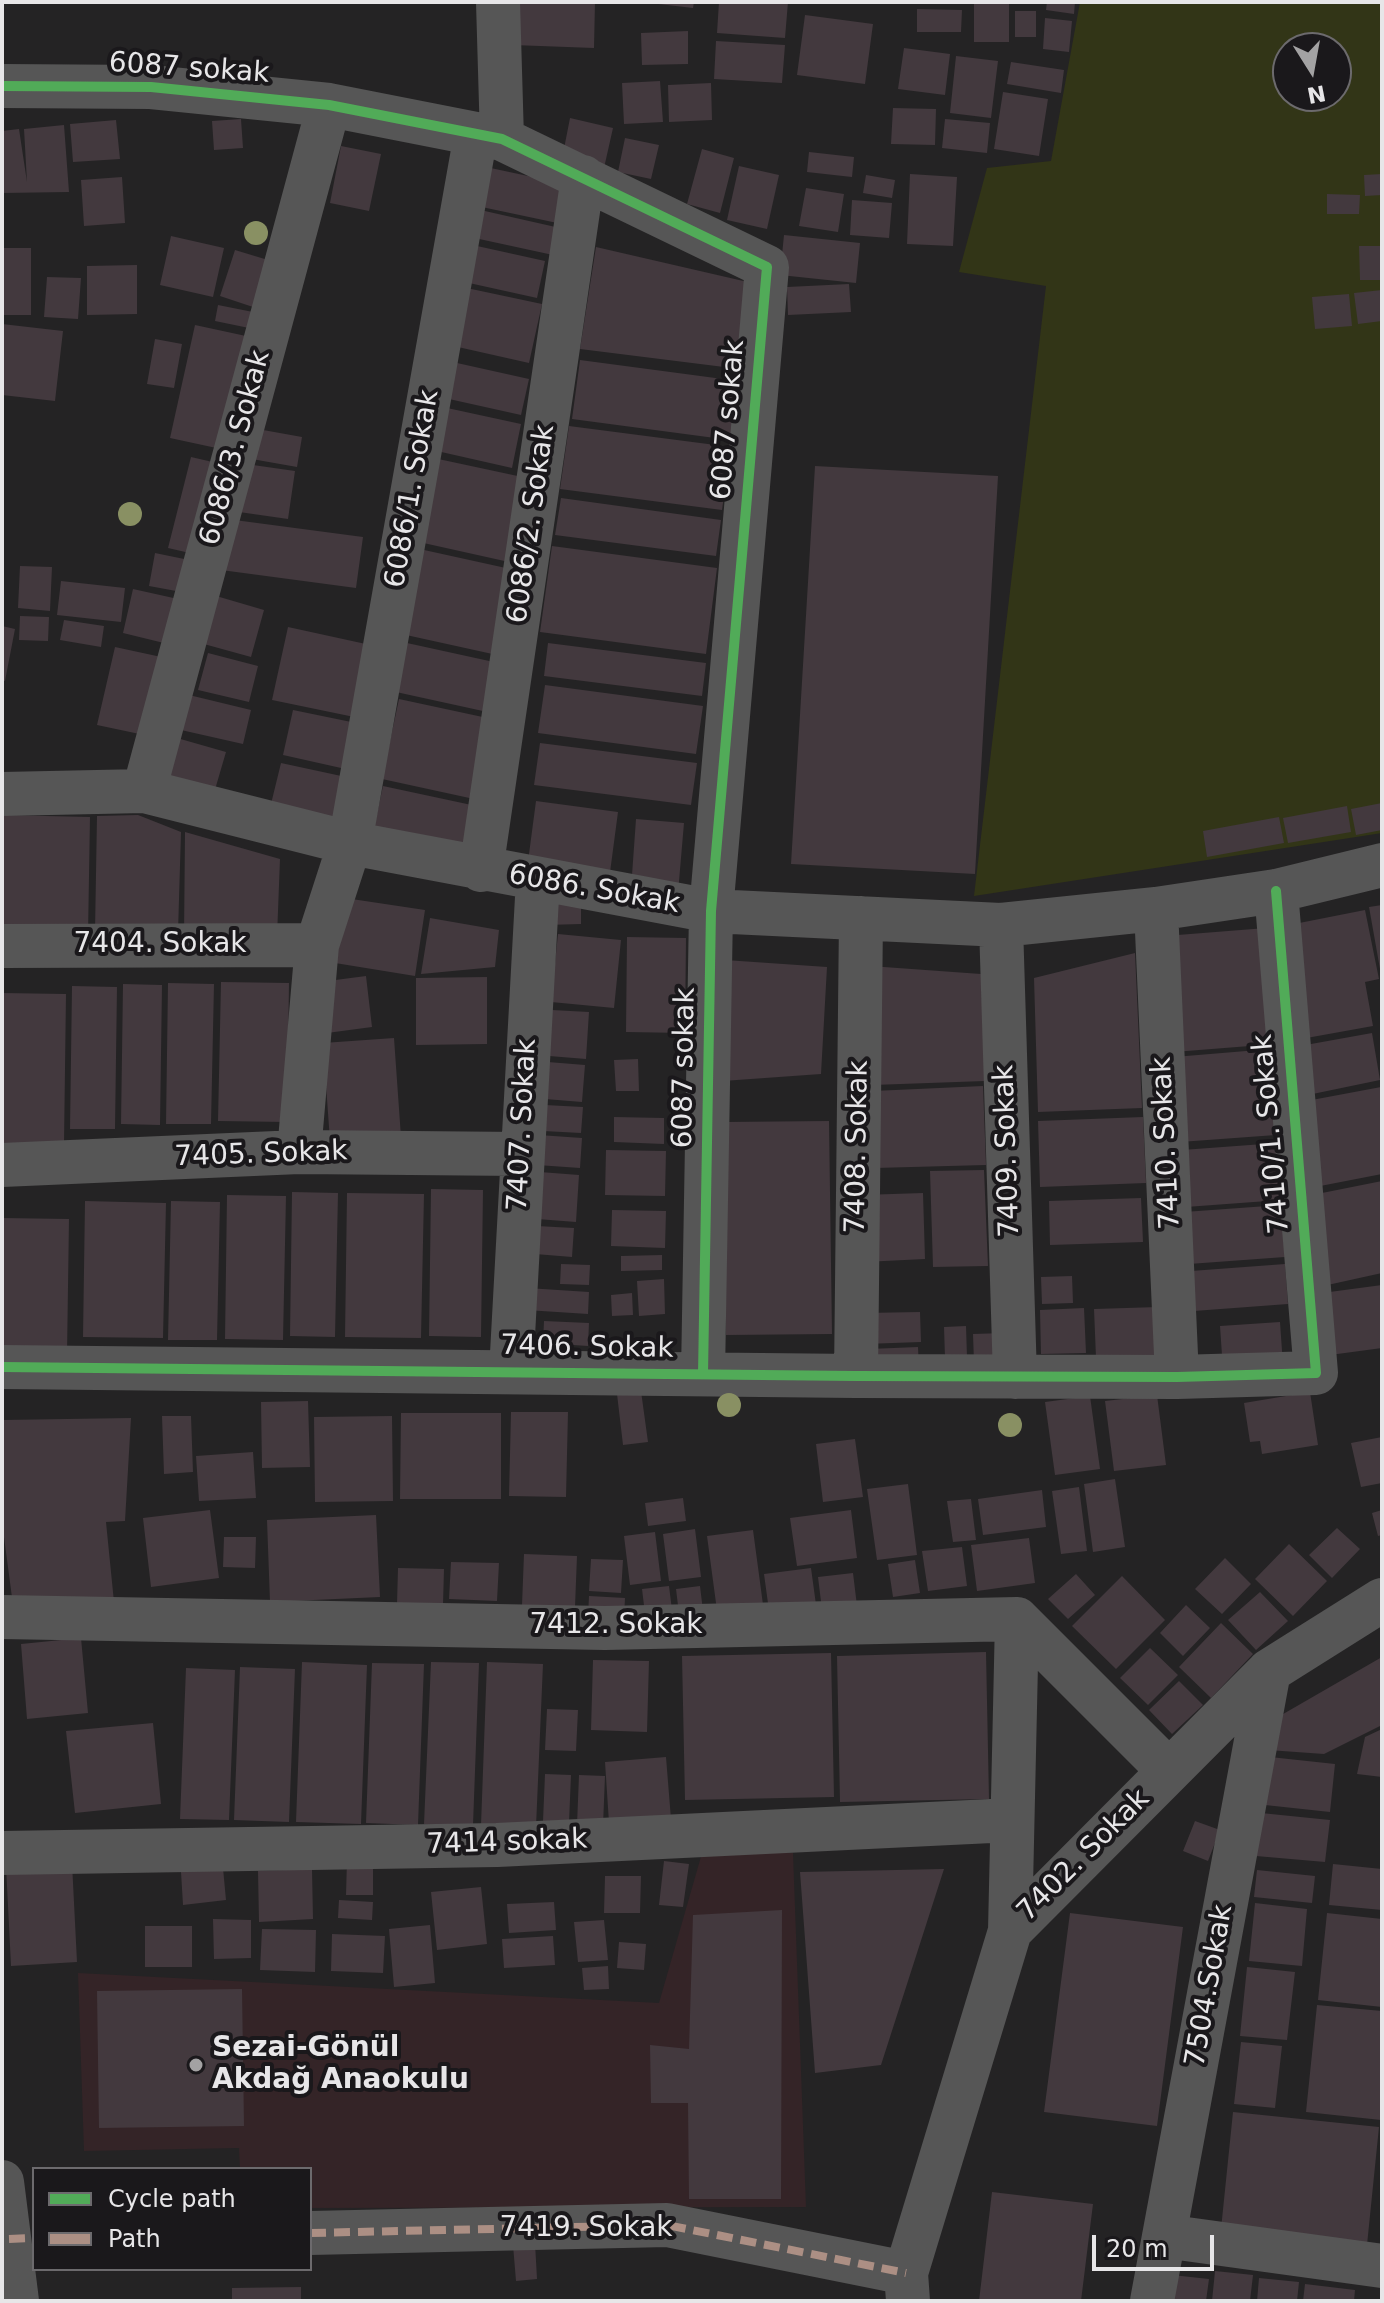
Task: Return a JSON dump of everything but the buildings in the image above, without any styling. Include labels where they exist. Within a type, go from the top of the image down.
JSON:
[{"type":"street","name":"6086/1. Sokak","points":[[299,1152],[317,945],[350,843],[489,137],[498,2]]},
{"type":"street","name":"6087 sokak","points":[[2,86],[151,87],[329,105],[489,137],[583,177],[767,267],[711,911],[703,1374]]},
{"type":"street","name":"6086/3. Sokak","points":[[144,791],[329,105]]},
{"type":"street","name":"6086/2. Sokak","points":[[481,870],[583,177]]},
{"type":"street","name":"6086. Sokak","points":[[2,794],[144,791],[350,843],[711,911],[1001,925],[1156,909],[1276,891],[1382,865]]},
{"type":"street","name":"7407. Sokak","points":[[511,1372],[538,879]]},
{"type":"street","name":"7410/1. Sokak","points":[[1276,891],[1316,1373]]},
{"type":"street","name":"7410. Sokak","points":[[1156,909],[1177,1377]]},
{"type":"street","name":"7408. Sokak","points":[[856,1376],[861,918]]},
{"type":"street","name":"7409. Sokak","points":[[1001,925],[1015,1377]]},
{"type":"street","name":"7404. Sokak","points":[[2,946],[317,945]]},
{"type":"street","name":"7405. Sokak","points":[[2,1165],[299,1152],[521,1154]]},
{"type":"street","name":"7406. Sokak","points":[[2,1367],[1015,1377],[1316,1373]]},
{"type":"street","name":"7402. Sokak","points":[[907,2287],[1010,1931],[1269,1671],[1382,1600]]},
{"type":"street","name":"7412. Sokak","points":[[2,1617],[605,1628],[1017,1619]]},
{"type":"street","points":[[1017,1619],[1168,1770]]},
{"type":"street","points":[[1010,1931],[1017,1619]]},
{"type":"street","name":"7504.Sokak","points":[[1152,2301],[1269,1671]]},
{"type":"street","name":"7414 sokak","points":[[2,1853],[497,1845],[1012,1820]]},
{"type":"street","points":[[2,2182],[22,2239],[17,2301]]},
{"type":"street","name":"7419. Sokak","points":[[312,2233],[667,2225],[907,2287]]},
{"type":"street","points":[[1164,2236],[1382,2266]]},
{"type":"shaded area","points":[[702,1853],[793,1853],[806,2207],[312,2208],[312,2167],[240,2167],[239,2148],[84,2151],[78,1973],[659,2003]]},
{"type":"green space","points":[[1080,2],[1382,2],[1382,833],[974,896],[1046,286],[959,272],[987,168],[1051,161]]},
{"type":"marked path","points":[[312,2233],[667,2225],[906,2273]]},
{"type":"marked path","points":[[9,2239],[32,2238]]},
{"type":"cycle path","points":[[2,86],[151,87],[329,105],[502,139],[767,267],[711,911],[703,1374]]},
{"type":"cycle path","points":[[2,1367],[856,1376],[1177,1377],[1316,1373],[1276,891]]},
{"type":"place","name":"Sezai-Gönül Akdağ Anaokulu","points":[[196,2065]]}]
